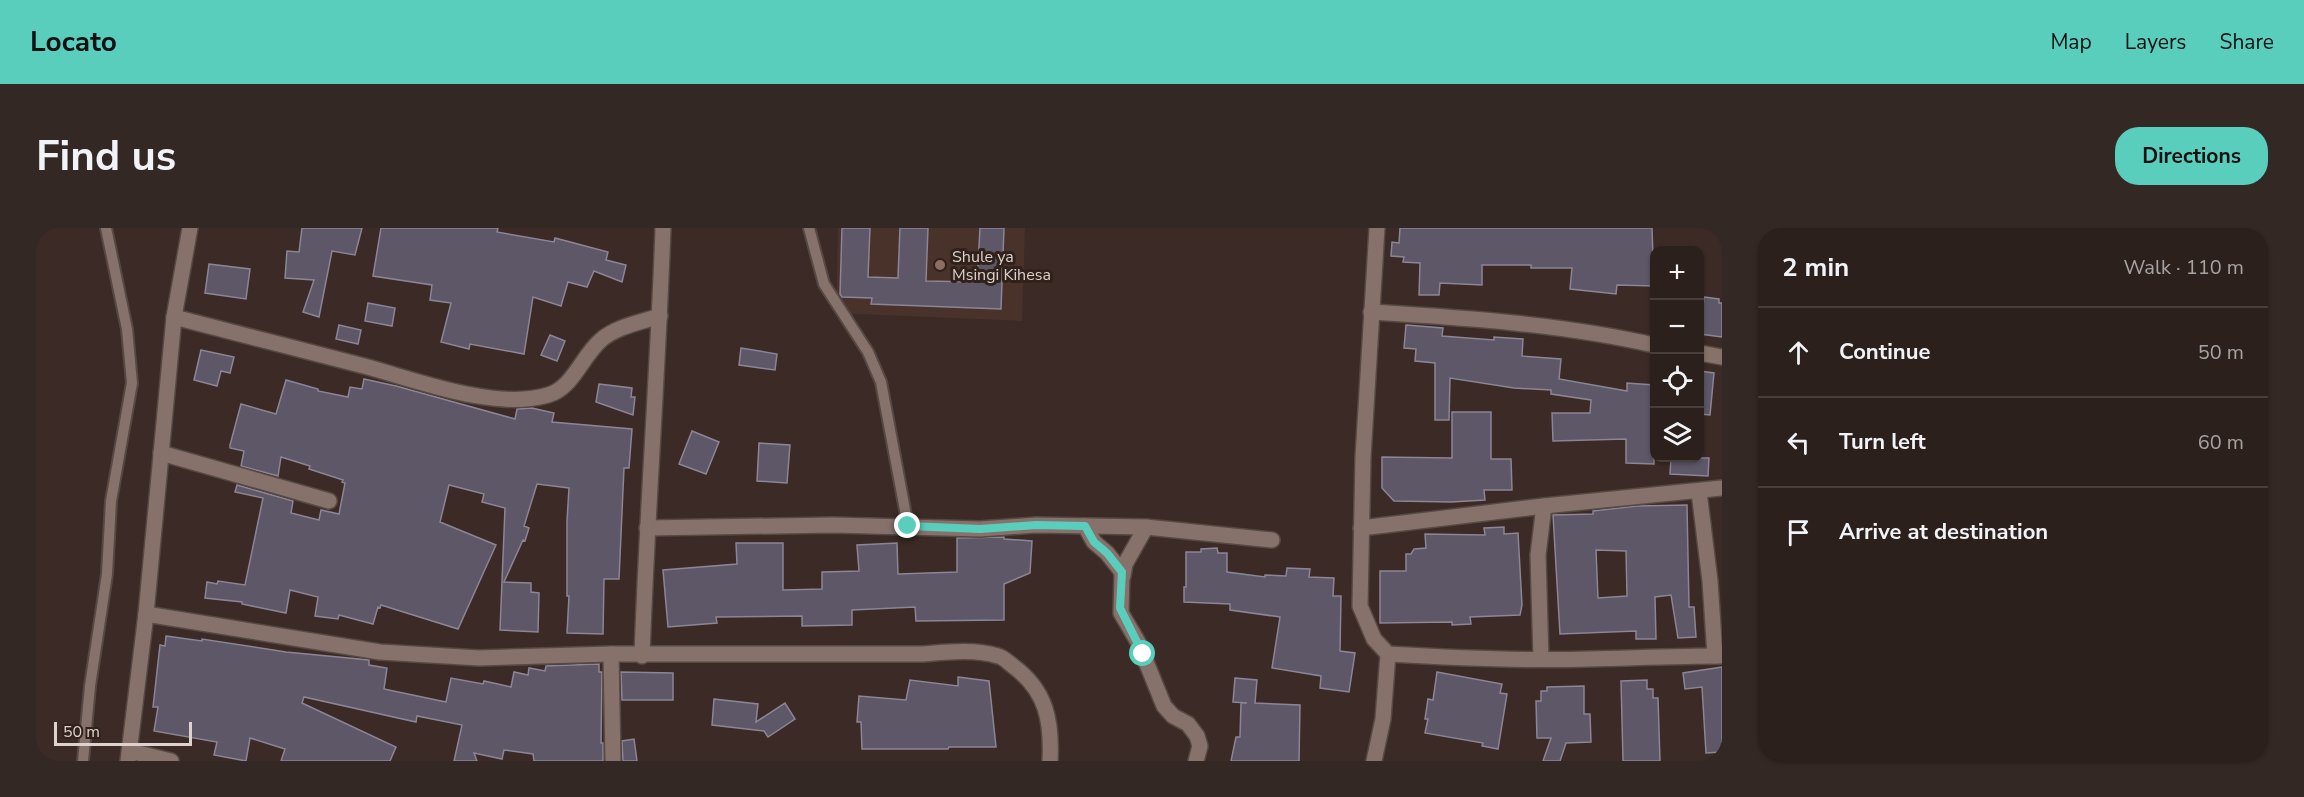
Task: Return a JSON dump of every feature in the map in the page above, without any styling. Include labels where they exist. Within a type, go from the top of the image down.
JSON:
[{"type":"street","points":[[171,761],[129,756],[146,614],[174,317],[190,228]]},
{"type":"street","points":[[642,656],[663,228]]},
{"type":"street","points":[[1377,228],[1361,528],[1360,606],[1374,639],[1388,654],[1541,659],[1718,656],[1699,492]]},
{"type":"street","points":[[1371,312],[1476,318],[1614,336],[1650,344]]},
{"type":"street","points":[[174,317],[423,383],[476,395],[519,400],[549,395],[563,386],[577,371],[590,350],[603,338],[660,316]]},
{"type":"street","points":[[1704,354],[1722,357]]},
{"type":"street","points":[[162,453],[329,501]]},
{"type":"street","points":[[1361,528],[1722,488]]},
{"type":"street","points":[[1541,659],[1538,555],[1544,506]]},
{"type":"street","points":[[647,528],[735,525],[908,526],[980,529],[1036,525],[1146,527],[1272,540]]},
{"type":"street","points":[[1085,526],[1094,542],[1114,561],[1123,576]]},
{"type":"street","points":[[1146,527],[1125,564],[1121,613],[1141,648],[1164,706],[1173,716],[1188,724],[1197,736],[1200,751],[1196,761]]},
{"type":"street","points":[[146,614],[380,652],[479,658],[611,654],[642,656],[923,654],[969,651],[1000,656],[1022,672],[1037,688],[1046,708],[1051,736],[1050,761]]},
{"type":"street","points":[[611,654],[614,761]]},
{"type":"street","points":[[1374,761],[1383,719],[1388,654]]},
{"type":"lane","points":[[83,761],[92,676],[107,574],[111,501],[132,383],[127,329],[106,228]]},
{"type":"lane","points":[[809,228],[824,284],[868,352],[881,382],[908,526]]},
{"type":"shaded area","points":[[838,228],[1025,228],[1022,321],[836,313]]},
{"type":"building","points":[[302,228],[362,228],[355,255],[332,251],[319,317],[303,312],[314,280],[285,278],[287,251],[299,252]]},
{"type":"building","points":[[381,228],[498,228],[497,232],[554,242],[555,238],[608,252],[606,260],[626,265],[622,282],[594,271],[587,287],[568,282],[561,306],[533,297],[524,354],[470,344],[469,349],[441,342],[451,303],[430,300],[432,285],[373,276]]},
{"type":"building","points":[[842,228],[870,228],[868,277],[898,278],[900,228],[928,228],[926,281],[977,282],[980,228],[1004,228],[1001,309],[871,304],[872,298],[842,297],[840,294]]},
{"type":"building","points":[[1400,228],[1652,228],[1650,286],[1617,285],[1616,294],[1570,289],[1572,268],[1482,265],[1482,285],[1440,283],[1439,295],[1419,295],[1420,263],[1403,262],[1404,257],[1391,256],[1392,242],[1399,243]]},
{"type":"building","points":[[209,264],[250,269],[246,299],[205,293]]},
{"type":"building","points":[[1704,297],[1719,299],[1719,303],[1722,303],[1722,337],[1704,335]]},
{"type":"building","points":[[368,303],[395,308],[392,326],[365,321]]},
{"type":"building","points":[[339,325],[361,330],[358,344],[336,339]]},
{"type":"building","points":[[1406,325],[1443,328],[1442,336],[1494,340],[1494,337],[1523,339],[1522,356],[1561,359],[1559,379],[1627,391],[1627,383],[1650,385],[1650,462],[1654,464],[1626,463],[1626,439],[1553,441],[1552,413],[1590,413],[1591,400],[1551,394],[1551,390],[1514,388],[1450,378],[1449,420],[1435,420],[1435,363],[1415,361],[1416,349],[1404,348]]},
{"type":"building","points":[[550,335],[565,341],[557,361],[541,355]]},
{"type":"building","points":[[741,348],[777,354],[775,370],[739,365]]},
{"type":"building","points":[[201,350],[234,357],[230,373],[221,371],[217,386],[194,380]]},
{"type":"building","points":[[1704,372],[1714,373],[1710,415],[1704,414]]},
{"type":"building","points":[[364,379],[515,419],[517,409],[532,408],[554,413],[552,422],[632,429],[629,468],[624,468],[619,579],[604,579],[603,634],[567,633],[569,488],[537,484],[524,526],[529,528],[525,541],[523,540],[504,582],[531,583],[531,592],[539,593],[538,632],[500,630],[505,508],[482,502],[484,494],[449,485],[440,522],[496,545],[458,629],[381,605],[380,608],[378,607],[373,624],[339,615],[338,619],[315,616],[318,597],[290,590],[286,613],[242,604],[242,602],[205,598],[207,582],[217,584],[218,581],[245,585],[263,498],[235,492],[237,485],[293,501],[291,513],[319,520],[321,510],[339,514],[345,483],[342,482],[343,480],[309,469],[310,466],[281,457],[278,476],[241,466],[244,451],[230,448],[230,445],[241,404],[276,414],[286,380],[318,389],[318,391],[348,397],[350,387],[362,389]]},
{"type":"building","points":[[599,384],[632,388],[631,397],[635,397],[633,415],[596,402]]},
{"type":"building","points":[[1452,412],[1491,412],[1491,459],[1511,459],[1512,490],[1484,490],[1485,500],[1394,501],[1382,488],[1382,457],[1452,458]]},
{"type":"building","points":[[692,431],[719,442],[706,474],[679,464]]},
{"type":"building","points":[[759,443],[790,445],[787,483],[757,481]]},
{"type":"building","points":[[1704,458],[1709,458],[1708,476],[1670,474],[1671,462],[1704,462]]},
{"type":"building","points":[[1687,505],[1689,607],[1694,607],[1696,637],[1678,638],[1671,595],[1655,597],[1656,639],[1636,639],[1636,631],[1560,634],[1553,515],[1593,514],[1593,511],[1637,506]],"holes":[[[1596,550],[1626,551],[1627,596],[1598,598]]]},
{"type":"building","points":[[1504,527],[1504,534],[1518,533],[1522,605],[1520,615],[1470,617],[1471,624],[1380,623],[1380,571],[1406,571],[1406,554],[1411,554],[1414,549],[1426,548],[1425,534],[1485,535],[1484,528]]},
{"type":"building","points":[[1004,537],[1004,539],[1032,541],[1030,573],[1004,584],[1004,620],[916,621],[915,607],[852,610],[852,625],[802,626],[802,616],[716,617],[717,623],[668,627],[663,570],[737,564],[736,543],[783,543],[783,590],[822,589],[822,572],[859,571],[857,545],[897,543],[898,574],[957,572],[957,538]]},
{"type":"building","points":[[1217,548],[1218,553],[1227,553],[1227,572],[1265,577],[1265,575],[1286,576],[1287,568],[1310,569],[1309,577],[1334,578],[1333,596],[1341,596],[1340,651],[1355,653],[1349,692],[1320,688],[1321,676],[1272,668],[1280,617],[1230,610],[1230,604],[1184,602],[1186,552],[1201,552],[1201,549]]},
{"type":"building","points":[[166,636],[286,652],[369,660],[369,665],[387,668],[384,689],[446,702],[451,678],[483,684],[484,681],[511,687],[514,672],[528,675],[529,668],[545,671],[546,666],[599,664],[599,672],[602,672],[603,761],[534,761],[533,754],[504,750],[502,759],[474,753],[477,761],[454,761],[462,725],[417,716],[416,722],[304,697],[302,703],[396,747],[390,761],[281,761],[285,749],[250,738],[246,761],[214,755],[217,742],[154,731],[158,707],[153,707],[160,645],[165,646]]},
{"type":"building","points":[[1722,667],[1722,752],[1706,753],[1702,687],[1685,689],[1683,673]]},
{"type":"building","points":[[621,672],[673,673],[673,700],[622,700]]},
{"type":"building","points":[[1437,672],[1502,684],[1500,693],[1507,694],[1498,749],[1482,746],[1483,743],[1425,733],[1428,699],[1433,700]]},
{"type":"building","points":[[958,677],[989,681],[996,747],[862,749],[861,722],[857,722],[859,696],[906,700],[910,680],[958,686]]},
{"type":"building","points":[[1235,678],[1257,680],[1255,703],[1300,705],[1299,761],[1231,761],[1236,737],[1240,737],[1241,703],[1247,703],[1233,702]]},
{"type":"building","points":[[1647,680],[1647,689],[1653,689],[1653,698],[1658,698],[1660,761],[1623,761],[1621,681]]},
{"type":"building","points":[[1584,686],[1584,714],[1590,714],[1591,742],[1566,743],[1560,761],[1543,761],[1551,738],[1537,738],[1536,701],[1541,701],[1541,691],[1547,691],[1547,687]]},
{"type":"building","points":[[714,699],[758,704],[756,722],[785,703],[795,719],[768,737],[764,731],[712,725]]},
{"type":"building","points":[[634,739],[637,761],[623,761],[622,741]]},
{"type":"place","name":"Shule ya Msingi Kihesa","points":[[940,265]]},
{"type":"route","points":[[908,526],[980,529],[1036,525],[1085,526],[1094,542],[1107,553],[1122,572],[1121,613],[1143,654]]}]
